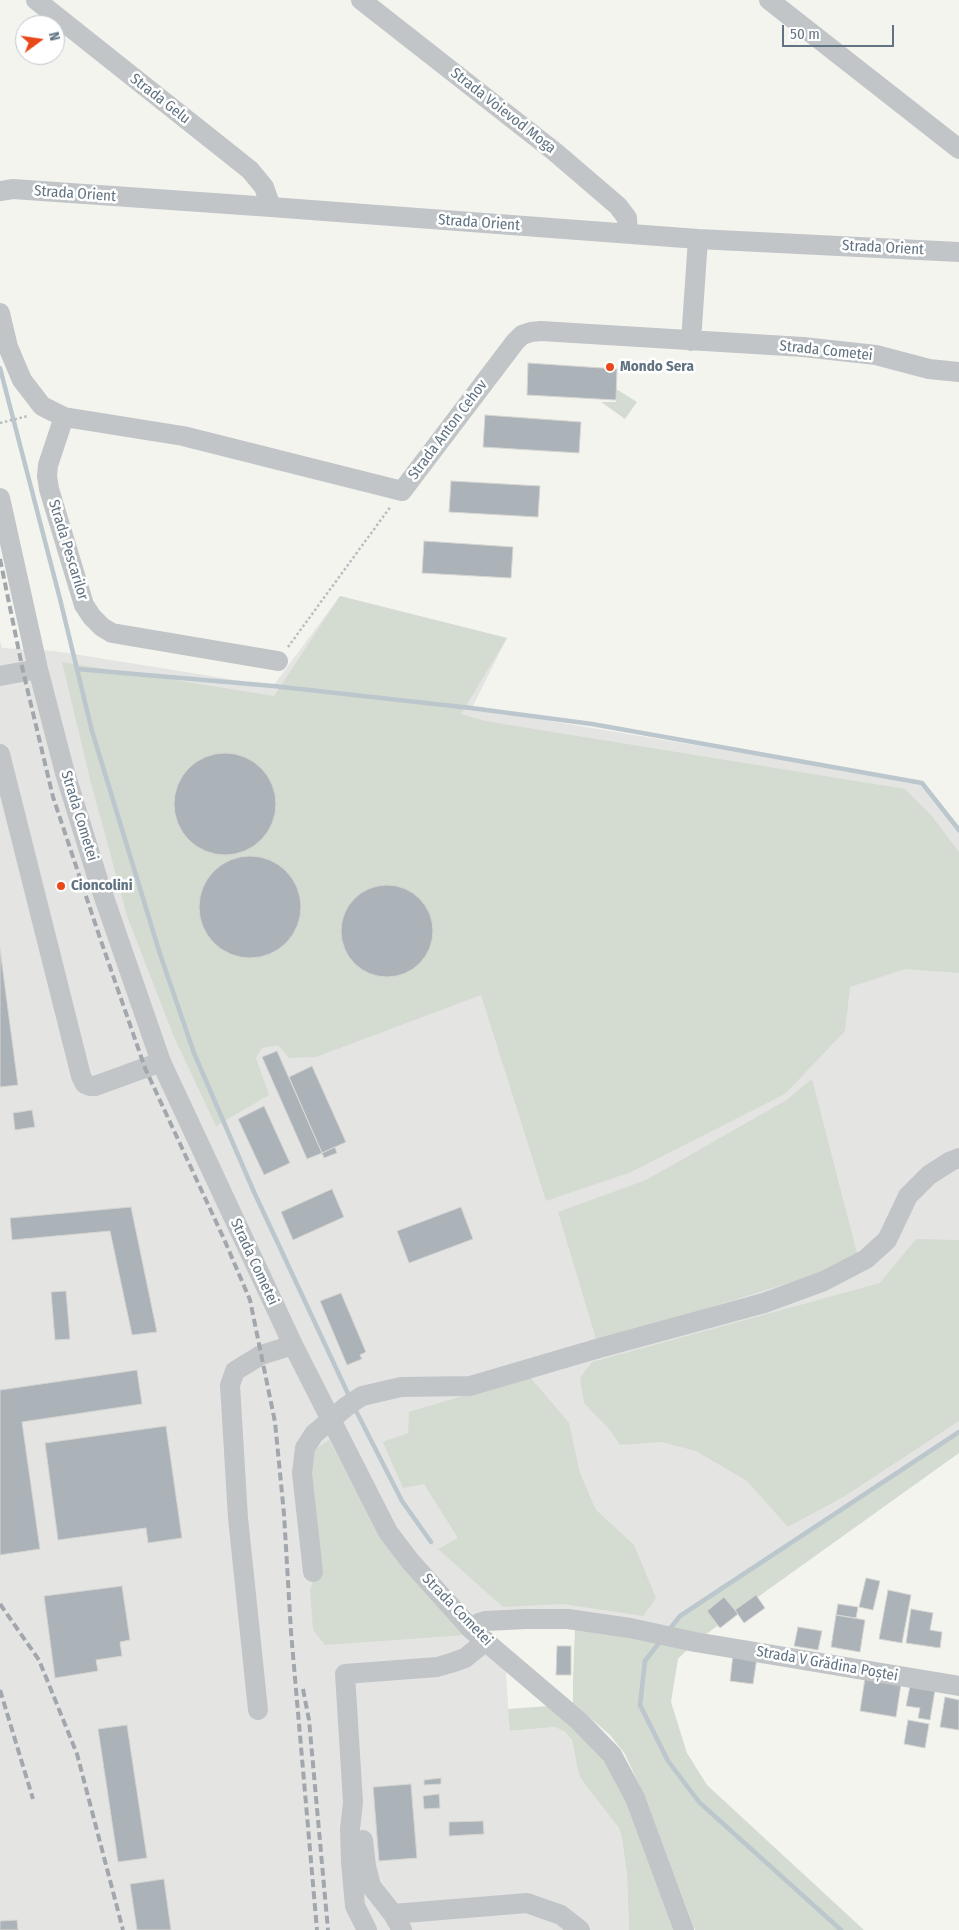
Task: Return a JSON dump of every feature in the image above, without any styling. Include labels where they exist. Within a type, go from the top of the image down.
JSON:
[{"type":"street","name":"Strada Gelu","points":[[36,0],[250,170],[264,187],[271,207]]},
{"type":"street","name":"Strada Voievod Moga","points":[[361,0],[547,146],[618,206],[626,218],[628,233]]},
{"type":"street","points":[[770,0],[959,150]]},
{"type":"street","name":"Strada Orient","points":[[0,191],[13,189],[698,239],[959,252]]},
{"type":"street","points":[[691,341],[698,239]]},
{"type":"street","points":[[0,313],[8,347],[22,380],[42,406],[64,418]]},
{"type":"street","name":"Strada Anton Cehov","points":[[64,418],[183,436],[402,490],[522,335],[541,331],[691,341]]},
{"type":"street","name":"Strada Cometei","points":[[691,341],[803,347],[876,355],[929,369],[959,372]]},
{"type":"street","name":"Strada Pescarilor","points":[[64,418],[50,458],[47,476],[49,489],[84,605],[92,617],[102,627],[112,632],[278,661]]},
{"type":"street","name":"Strada Cometei","points":[[0,498],[38,668],[65,773],[98,880],[161,1062],[293,1345],[388,1532],[410,1561],[479,1635],[579,1721],[612,1755],[634,1798],[684,1930]]},
{"type":"street","points":[[0,676],[38,668]]},
{"type":"street","points":[[0,754],[81,1076],[85,1084],[95,1086],[161,1062]]},
{"type":"street","points":[[313,1572],[302,1474],[304,1448],[314,1434],[362,1396],[401,1387],[470,1386],[596,1348],[764,1303],[824,1281],[866,1260],[887,1240],[908,1196],[929,1175],[951,1160],[959,1158]]},
{"type":"street","points":[[258,1710],[238,1518],[230,1386],[235,1371],[262,1355],[293,1345]]},
{"type":"street","name":"Strada V Grădina Poștei","points":[[353,1802],[345,1674],[437,1667],[452,1664],[465,1658],[479,1635],[479,1623],[485,1621],[568,1619],[630,1628],[695,1642],[959,1686]]},
{"type":"street","points":[[353,1802],[361,1828],[366,1866],[371,1886],[397,1922],[527,1903],[561,1915],[580,1930]]},
{"type":"street","points":[[353,1802],[351,1846],[356,1906],[367,1930]]},
{"type":"path","points":[[2,423],[29,416]]},
{"type":"path","points":[[278,661],[402,490]]},
{"type":"shaded area","points":[[616,389],[637,402],[625,419],[601,402],[616,402]]},
{"type":"shaded area","points":[[340,596],[507,638],[472,708],[922,783],[959,830],[959,1432],[680,1616],[663,1635],[479,1623],[510,1662],[506,1673],[510,1731],[555,1727],[565,1732],[572,1740],[578,1771],[619,1828],[627,1875],[629,1930],[0,1930],[0,641],[2,648],[55,651],[273,686]]},
{"type":"shaded area","points":[[340,596],[507,638],[461,714],[485,721],[905,789],[931,815],[959,852],[959,973],[905,969],[850,987],[845,1031],[785,1094],[631,1172],[546,1201],[481,995],[316,1057],[289,1058],[278,1045],[262,1048],[256,1058],[269,1095],[216,1126],[174,1037],[127,916],[89,775],[62,662],[274,696]]},
{"type":"shaded area","points":[[812,1079],[858,1257],[821,1273],[627,1333],[596,1339],[558,1212],[646,1180],[785,1101]]},
{"type":"shaded area","points":[[916,1239],[959,1240],[959,1421],[845,1496],[788,1527],[747,1481],[696,1451],[662,1442],[620,1445],[610,1430],[584,1403],[580,1378],[592,1362],[880,1283]]},
{"type":"shaded area","points":[[529,1376],[569,1423],[580,1473],[596,1510],[634,1545],[656,1598],[643,1616],[563,1604],[503,1607],[438,1549],[458,1538],[424,1484],[403,1488],[383,1442],[408,1433],[409,1412]]},
{"type":"shaded area","points":[[959,1432],[959,1453],[695,1642],[678,1659],[671,1702],[687,1753],[707,1785],[864,1930],[695,1930],[646,1800],[625,1754],[610,1735],[573,1703],[575,1629],[663,1635],[680,1616]]},
{"type":"shaded area","points":[[329,1440],[358,1494],[466,1635],[325,1645],[313,1630],[310,1590],[319,1563],[309,1454]]},
{"type":"shaded area","points":[[549,1706],[583,1736],[609,1767],[628,1804],[676,1930],[629,1930],[627,1875],[619,1828],[582,1780],[578,1771],[572,1740],[565,1732],[555,1727],[510,1731],[508,1709]]},
{"type":"building","points":[[528,363],[617,369],[616,400],[527,395]]},
{"type":"building","points":[[485,415],[581,422],[579,453],[483,447]]},
{"type":"building","points":[[451,481],[540,486],[538,517],[449,512]]},
{"type":"building","points":[[424,541],[513,547],[511,578],[422,573]]},
{"type":"building","points":[[225,753],[235,754],[254,761],[268,775],[275,794],[275,814],[268,833],[254,847],[235,854],[225,855],[215,854],[196,847],[182,833],[175,814],[174,804],[175,794],[182,775],[196,761],[215,754]]},
{"type":"building","points":[[250,856],[270,860],[286,871],[297,887],[301,907],[297,927],[286,943],[270,954],[250,958],[230,954],[214,943],[203,927],[199,907],[203,887],[214,871],[230,860]]},
{"type":"building","points":[[387,885],[405,888],[420,898],[430,913],[433,931],[430,949],[420,964],[405,974],[387,977],[369,974],[354,964],[344,949],[341,931],[344,913],[354,898],[369,888]]},
{"type":"building","points":[[0,949],[18,1085],[0,1087]]},
{"type":"building","points":[[277,1051],[322,1153],[307,1159],[262,1057]]},
{"type":"building","points":[[312,1066],[346,1142],[322,1153],[289,1077]]},
{"type":"building","points":[[264,1106],[290,1163],[264,1175],[238,1119]]},
{"type":"building","points":[[32,1110],[35,1127],[15,1130],[13,1113]]},
{"type":"building","points":[[335,1147],[337,1153],[324,1158],[322,1153]]},
{"type":"building","points":[[332,1189],[344,1217],[293,1240],[281,1212]]},
{"type":"building","points":[[131,1207],[157,1332],[132,1335],[110,1231],[12,1240],[10,1218]]},
{"type":"building","points":[[461,1207],[473,1239],[409,1263],[397,1231]]},
{"type":"building","points":[[66,1291],[70,1339],[55,1340],[51,1292]]},
{"type":"building","points":[[341,1293],[366,1352],[360,1355],[362,1359],[347,1365],[320,1301]]},
{"type":"building","points":[[137,1370],[142,1404],[22,1422],[40,1549],[0,1555],[0,1390]]},
{"type":"building","points":[[166,1426],[182,1538],[148,1543],[146,1528],[58,1540],[45,1443]]},
{"type":"building","points":[[866,1578],[880,1581],[873,1610],[859,1607]]},
{"type":"building","points":[[122,1586],[130,1640],[120,1642],[122,1656],[96,1660],[98,1671],[55,1678],[44,1596]]},
{"type":"building","points":[[888,1590],[911,1595],[902,1643],[879,1639]]},
{"type":"building","points":[[756,1595],[765,1608],[744,1623],[735,1610]]},
{"type":"building","points":[[724,1597],[738,1614],[720,1628],[707,1611]]},
{"type":"building","points":[[838,1604],[858,1607],[856,1618],[836,1615]]},
{"type":"building","points":[[911,1609],[933,1613],[930,1630],[942,1632],[940,1648],[906,1643]]},
{"type":"building","points":[[836,1615],[865,1620],[860,1652],[831,1647]]},
{"type":"building","points":[[798,1627],[822,1631],[818,1650],[794,1646]]},
{"type":"building","points":[[557,1646],[571,1646],[571,1675],[556,1675]]},
{"type":"building","points":[[733,1655],[757,1657],[753,1684],[730,1681]]},
{"type":"building","points":[[865,1678],[901,1684],[896,1717],[860,1711]]},
{"type":"building","points":[[910,1686],[935,1690],[930,1720],[918,1718],[920,1708],[906,1706]]},
{"type":"building","points":[[945,1697],[959,1700],[959,1730],[940,1727]]},
{"type":"building","points":[[908,1720],[929,1724],[925,1748],[904,1744]]},
{"type":"building","points":[[127,1725],[147,1858],[118,1862],[98,1729]]},
{"type":"building","points":[[441,1778],[441,1784],[424,1785],[424,1780]]},
{"type":"building","points":[[411,1784],[417,1858],[379,1861],[373,1787]]},
{"type":"building","points":[[439,1794],[440,1808],[424,1809],[423,1796]]},
{"type":"building","points":[[483,1821],[484,1834],[449,1836],[449,1822]]},
{"type":"building","points":[[164,1879],[171,1930],[137,1930],[130,1884]]},
{"type":"building","points":[[17,1920],[18,1930],[0,1930],[0,1921]]},
{"type":"waterway","points":[[0,368],[92,731],[160,954],[194,1053],[254,1192],[350,1398]]},
{"type":"waterway","points":[[77,669],[273,686],[471,708],[592,724],[922,783],[959,830]]},
{"type":"waterway","points":[[354,1407],[402,1501],[431,1542]]},
{"type":"waterway","points":[[668,1631],[680,1616],[959,1432]]},
{"type":"waterway","points":[[662,1639],[645,1661],[640,1705],[668,1761],[699,1802],[841,1930]]},
{"type":"railway","points":[[0,559],[23,671],[53,797],[100,938],[145,1068],[250,1300],[275,1422],[317,1930]]},
{"type":"railway","points":[[0,1604],[39,1660],[77,1754],[123,1930]]},
{"type":"railway","points":[[303,1689],[309,1720],[328,1930]]},
{"type":"railway","points":[[0,1690],[33,1799]]},
{"type":"place","name":"Mondo Sera","points":[[610,367]]},
{"type":"place","name":"Cioncolini","points":[[61,886]]}]
